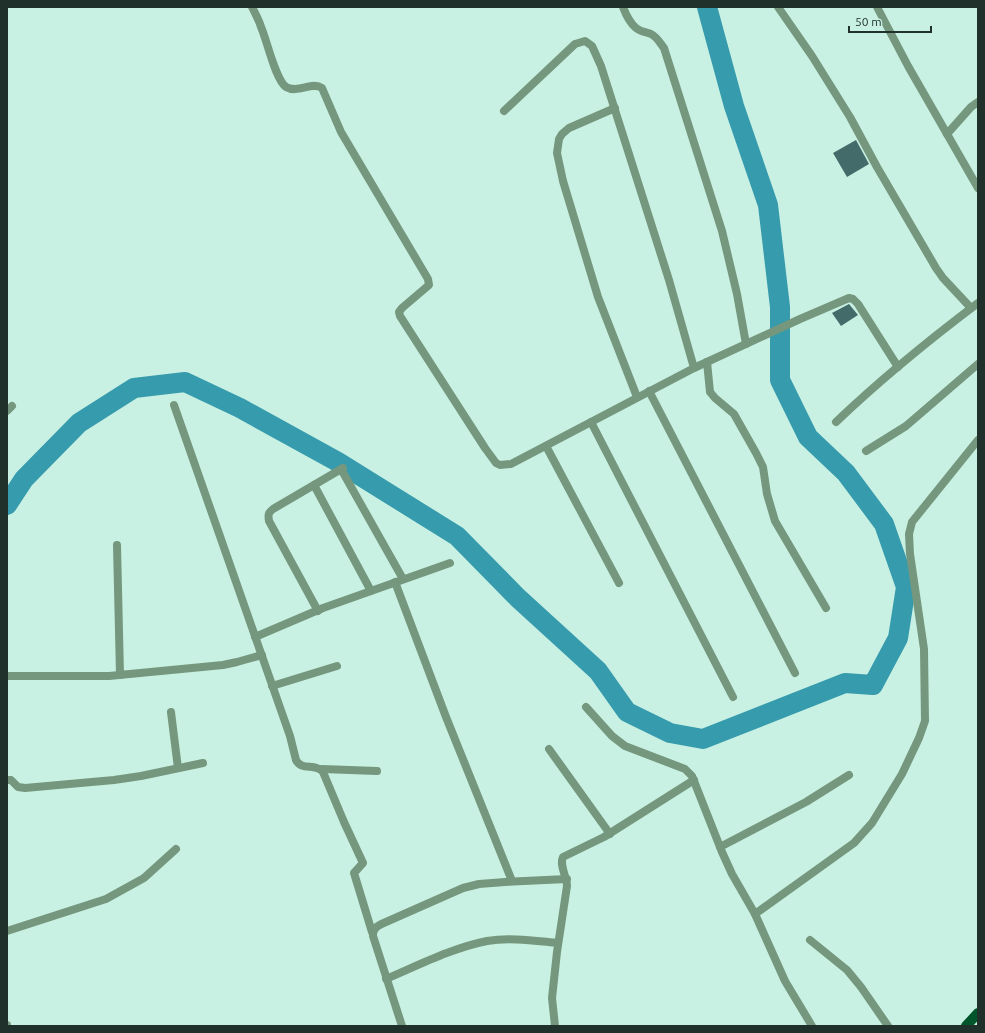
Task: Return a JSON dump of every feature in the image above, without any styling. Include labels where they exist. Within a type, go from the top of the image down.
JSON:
[{"type":"main road","points":[[966,1026],[978,1013]]},
{"type":"street","points":[[252,7],[262,27],[281,82],[285,86],[295,89],[317,85],[322,88],[338,127],[428,279],[428,285],[402,308],[399,312],[400,316],[496,463],[504,466],[546,446],[694,368],[844,299],[853,299],[858,304],[898,368]]},
{"type":"street","points":[[623,7],[629,21],[637,29],[652,34],[658,39],[664,48],[722,231],[749,342]]},
{"type":"street","points":[[778,7],[812,56],[850,117],[877,167],[936,268],[943,278],[975,305],[867,393],[836,422]]},
{"type":"street","points":[[877,7],[908,66],[978,188]]},
{"type":"street","points":[[504,111],[575,44],[585,41],[592,46],[615,108],[669,280],[694,368]]},
{"type":"street","points":[[947,134],[971,107],[978,102]]},
{"type":"street","points":[[615,108],[569,128],[559,139],[557,152],[563,181],[598,297],[637,397]]},
{"type":"street","points":[[707,362],[710,392],[734,414],[763,466],[767,494],[775,521],[826,608]]},
{"type":"street","points":[[866,451],[906,426],[978,364]]},
{"type":"street","points":[[650,391],[795,673]]},
{"type":"street","points":[[174,405],[262,655],[297,763],[302,766],[322,769],[377,771]]},
{"type":"street","points":[[591,422],[733,697]]},
{"type":"street","points":[[756,914],[854,843],[872,823],[902,774],[919,738],[925,721],[924,649],[910,554],[909,534],[912,522],[978,440]]},
{"type":"street","points":[[546,446],[619,583]]},
{"type":"street","points":[[318,611],[269,521],[268,516],[269,512],[273,509],[342,469],[399,581],[446,717],[512,881]]},
{"type":"street","points":[[314,484],[371,591]]},
{"type":"street","points":[[118,545],[120,675]]},
{"type":"street","points":[[255,637],[318,611],[450,563]]},
{"type":"street","points":[[7,676],[109,676],[223,665],[262,655]]},
{"type":"street","points":[[272,686],[337,666]]},
{"type":"street","points":[[586,707],[612,736],[624,746],[689,772],[694,780],[720,848],[743,894],[756,914],[785,981],[812,1026]]},
{"type":"street","points":[[172,712],[178,768]]},
{"type":"street","points":[[549,748],[610,834]]},
{"type":"street","points":[[7,780],[11,780],[18,787],[25,788],[114,780],[203,763]]},
{"type":"street","points":[[322,769],[363,863],[354,873],[402,1026]]},
{"type":"street","points":[[720,848],[806,802],[849,775]]},
{"type":"street","points":[[555,1026],[552,998],[567,879],[562,861],[563,857],[610,834],[694,780]]},
{"type":"street","points":[[7,931],[106,899],[144,878],[176,848]]},
{"type":"street","points":[[372,932],[378,926],[386,922],[463,888],[479,884],[512,881],[567,879]]},
{"type":"street","points":[[386,979],[458,948],[488,941],[510,940],[558,942]]},
{"type":"street","points":[[810,940],[847,970],[862,987],[888,1026]]},
{"type":"building","points":[[856,140],[869,164],[847,177],[833,153]]},
{"type":"building","points":[[849,304],[858,315],[841,326],[832,313]]},
{"type":"waterway","points":[[7,505],[24,479],[79,423],[134,388],[185,382],[240,408],[338,462],[457,536],[518,598],[598,671],[627,712],[670,733],[703,739],[845,683],[873,685],[898,638],[906,587],[884,524],[846,473],[808,437],[780,380],[780,307],[768,205],[734,106],[707,7]]}]
